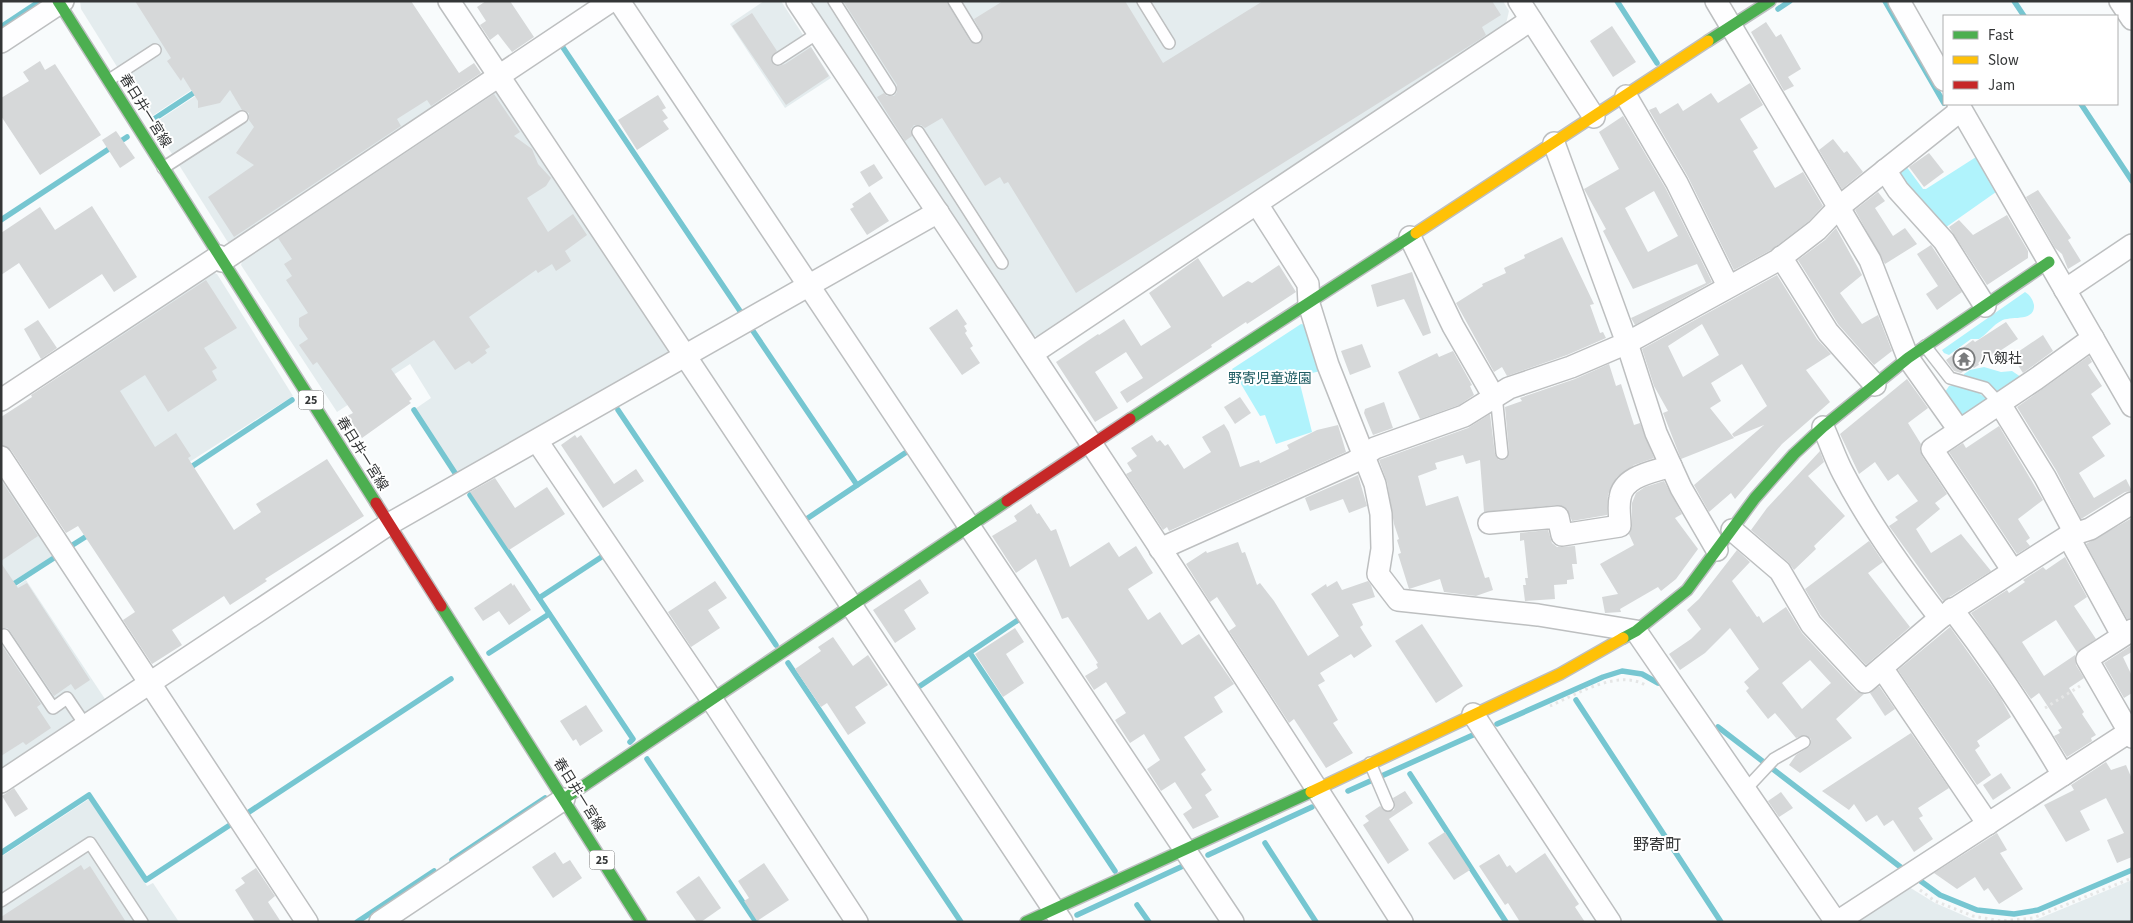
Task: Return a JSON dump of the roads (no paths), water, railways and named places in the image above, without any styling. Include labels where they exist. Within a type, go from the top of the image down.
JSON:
[{"type":"street","points":[[450,1],[1058,916]]},
{"type":"street","points":[[1,400],[611,1]]},
{"type":"street","points":[[619,1],[1233,922]]},
{"type":"street","points":[[797,1],[1033,353],[1091,445],[1318,789],[1402,922]]},
{"type":"street","points":[[1519,1],[1594,117]]},
{"type":"street","points":[[1716,1],[1870,260],[1908,358],[1959,430]]},
{"type":"street","points":[[380,922],[1091,445],[1770,1]]},
{"type":"street","points":[[1899,1],[1943,78]]},
{"type":"street","points":[[2120,1],[2132,19]]},
{"type":"street","points":[[1,42],[60,2]]},
{"type":"street","name":"春日井一宮線","points":[[60,2],[108,81],[641,922]]},
{"type":"street","points":[[1033,353],[1531,20]]},
{"type":"street","points":[[1626,96],[1677,183],[1728,286]]},
{"type":"street","points":[[1160,549],[1354,462],[1375,448],[1464,416],[1509,388],[1571,367],[1627,343],[1782,257],[1817,230],[1839,207],[1960,107],[2132,406]]},
{"type":"street","points":[[1554,143],[1627,343],[1656,434],[1681,488],[1717,550]]},
{"type":"street","points":[[1884,170],[1898,190],[1944,241],[1985,306]]},
{"type":"street","points":[[1256,204],[1308,284],[1309,304],[1328,365],[1375,484],[1381,514],[1382,549],[1378,574],[1398,600],[1538,615],[1636,631],[1837,922],[2131,733],[2086,658],[2127,633],[2071,534],[2045,477],[2000,404]]},
{"type":"street","points":[[1,782],[389,524],[938,212]]},
{"type":"street","points":[[1410,237],[1453,326],[1495,396]]},
{"type":"street","points":[[2065,290],[2132,245]]},
{"type":"street","points":[[1782,257],[1828,332],[1875,385]]},
{"type":"street","points":[[1026,922],[1058,916],[1186,849],[1318,789],[1375,773],[1473,714],[1560,674],[1636,631],[1687,590],[1755,498],[1794,454],[1823,427],[1908,358],[2049,262]]},
{"type":"street","points":[[2013,571],[1932,449],[2000,404],[2093,338]]},
{"type":"street","points":[[1823,427],[1843,473],[1903,570],[1995,665],[2030,717],[2063,775]]},
{"type":"street","points":[[537,441],[712,700],[857,922]]},
{"type":"street","points":[[1,457],[307,922]]},
{"type":"street","points":[[1489,523],[1558,517],[1562,535],[1620,526],[1620,497],[1624,486],[1632,479],[1671,466]]},
{"type":"street","points":[[1732,530],[1780,571],[1811,624],[1865,682],[1946,614],[2071,534],[2090,529],[2132,503]]},
{"type":"street","points":[[1882,668],[1988,824]]},
{"type":"street","points":[[1473,714],[1610,922]]},
{"type":"lane","points":[[834,1],[890,90]]},
{"type":"lane","points":[[954,1],[976,36]]},
{"type":"lane","points":[[1144,1],[1169,43]]},
{"type":"lane","points":[[778,59],[818,33]]},
{"type":"lane","points":[[108,81],[155,50]]},
{"type":"lane","points":[[163,168],[242,117]]},
{"type":"lane","points":[[918,132],[1002,263]]},
{"type":"lane","points":[[1925,346],[1950,378],[1985,388],[2000,404]]},
{"type":"lane","points":[[1495,396],[1502,453]]},
{"type":"lane","points":[[4,635],[53,708],[67,698],[86,726]]},
{"type":"lane","points":[[1745,790],[1774,759],[1804,742]]},
{"type":"lane","points":[[1375,773],[1388,805]]},
{"type":"lane","points":[[1,901],[90,843],[142,922]]},
{"type":"waterway","points":[[1,27],[40,1]]},
{"type":"waterway","points":[[1617,1],[1657,63]]},
{"type":"waterway","points":[[1778,9],[1790,1]]},
{"type":"waterway","points":[[1885,1],[1943,101]]},
{"type":"waterway","points":[[2014,1],[2023,15]]},
{"type":"waterway","points":[[562,46],[742,314]]},
{"type":"waterway","points":[[154,119],[198,90]]},
{"type":"waterway","points":[[2082,105],[2132,181]]},
{"type":"waterway","points":[[1,220],[127,137]]},
{"type":"waterway","points":[[753,331],[857,485]]},
{"type":"waterway","points":[[188,469],[292,400]]},
{"type":"waterway","points":[[414,410],[457,476]]},
{"type":"waterway","points":[[618,410],[776,645]]},
{"type":"waterway","points":[[805,520],[908,451]]},
{"type":"waterway","points":[[470,495],[633,739],[630,742]]},
{"type":"waterway","points":[[71,546],[90,534]]},
{"type":"waterway","points":[[9,587],[57,556]]},
{"type":"waterway","points":[[539,598],[603,556]]},
{"type":"waterway","points":[[489,653],[549,614]]},
{"type":"waterway","points":[[917,688],[1021,618]]},
{"type":"waterway","points":[[970,653],[1115,871]]},
{"type":"waterway","points":[[788,663],[961,922]]},
{"type":"waterway","points":[[1497,724],[1603,677],[1622,671],[1642,674],[1658,683]]},
{"type":"waterway","points":[[246,814],[451,679]]},
{"type":"waterway","points":[[1576,700],[1721,922]]},
{"type":"waterway","points":[[1718,727],[1907,872]]},
{"type":"waterway","points":[[1348,791],[1473,735]]},
{"type":"waterway","points":[[647,759],[756,922]]},
{"type":"waterway","points":[[1410,774],[1506,922]]},
{"type":"waterway","points":[[1,853],[89,795],[146,880],[233,823]]},
{"type":"waterway","points":[[452,860],[545,798]]},
{"type":"waterway","points":[[1208,855],[1312,807]]},
{"type":"waterway","points":[[1265,843],[1316,922]]},
{"type":"waterway","points":[[1077,915],[1183,866]]},
{"type":"waterway","points":[[1915,877],[1940,895],[1977,910],[2014,914],[2038,910],[2132,870]]},
{"type":"waterway","points":[[357,922],[434,871]]},
{"type":"waterway","points":[[1137,905],[1149,922]]},
{"type":"place","name":"八剱社","points":[[1964,359]]},
{"type":"district","name":"野寄町","points":[[1657,845]]},
{"type":"park label","name":"野寄児童遊園","points":[[1270,379]]}]
